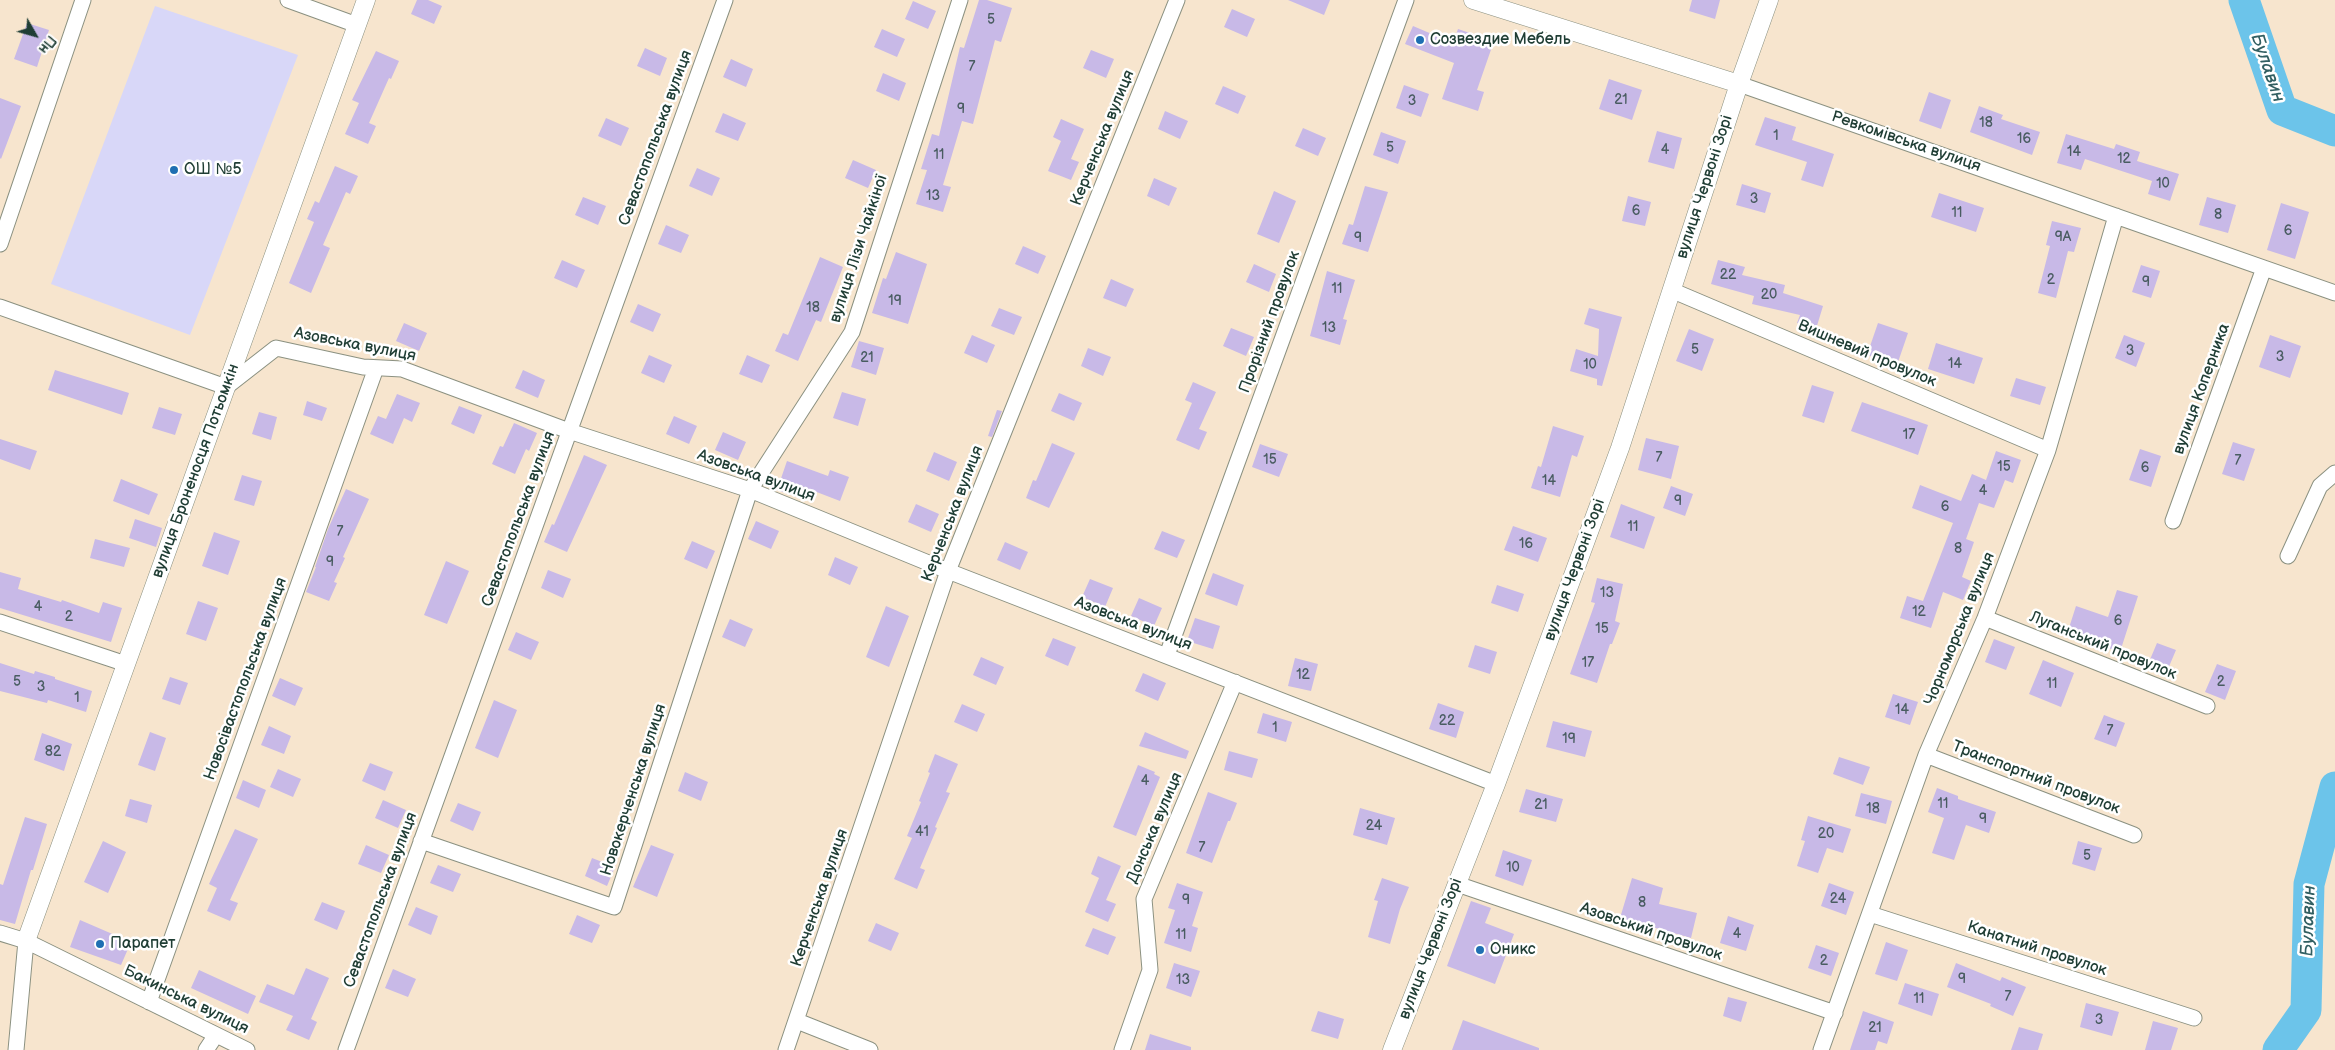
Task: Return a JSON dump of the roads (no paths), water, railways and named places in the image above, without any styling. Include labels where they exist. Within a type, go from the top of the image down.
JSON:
[{"type":"street","points":[[0,244],[83,0]]},
{"type":"street","points":[[288,0],[357,24]]},
{"type":"street","name":"вулиця Броненосця Потьомкін","points":[[26,942],[366,0]]},
{"type":"street","name":"Севастопольська вулиця","points":[[346,1050],[725,0]]},
{"type":"street","name":"вулиця Лізи Чайкіної","points":[[750,490],[852,332],[960,0]]},
{"type":"street","name":"Керченська вулиця","points":[[786,1050],[948,571],[1177,0]]},
{"type":"street","name":"Прорізний провулок","points":[[1167,655],[1406,0]]},
{"type":"street","name":"Ревкомівська вулиця","points":[[1473,0],[1739,84],[2335,293]]},
{"type":"street","name":"вулиця Червоні Зорі","points":[[1392,1050],[1496,784],[1620,448],[1739,84],[1769,0]]},
{"type":"street","name":"Чорноморська вулиця","points":[[1821,1050],[1926,754],[1985,618],[2048,450],[2116,216]]},
{"type":"street","name":"вулиця Коперника","points":[[2173,521],[2264,268]]},
{"type":"street","name":"Вишневий провулок","points":[[1671,290],[2048,450]]},
{"type":"street","points":[[0,307],[226,387]]},
{"type":"street","name":"Азовська вулиця","points":[[226,387],[276,348],[363,367],[402,369],[569,431],[750,490],[948,571],[1496,784]]},
{"type":"street","name":"Новосівастопольська вулиця","points":[[149,1002],[376,368]]},
{"type":"street","points":[[2288,556],[2320,486],[2335,473]]},
{"type":"street","name":"Новокерченська вулиця","points":[[421,841],[614,907],[750,490]]},
{"type":"street","name":"Луганський провулок","points":[[1985,618],[2207,706]]},
{"type":"street","points":[[0,622],[126,664]]},
{"type":"street","name":"Донська вулиця","points":[[1122,1050],[1150,970],[1144,899],[1236,682]]},
{"type":"street","name":"Транспортний провулок","points":[[1926,754],[2134,835]]},
{"type":"street","name":"Азовський провулок","points":[[1457,884],[1834,1013]]},
{"type":"street","name":"Канатний провулок","points":[[1870,914],[2194,1018]]},
{"type":"street","name":"Бакинська вулиця","points":[[0,933],[26,942],[247,1050]]},
{"type":"street","points":[[16,1050],[26,942]]},
{"type":"street","points":[[797,1021],[870,1050]]},
{"type":"street","points":[[206,1050],[216,1035]]},
{"type":"waterway","name":"Булавин","points":[[2244,0],[2282,110],[2335,131]]},
{"type":"waterway","name":"Булавин","points":[[2278,1050],[2306,1010],[2309,884],[2335,787]]},
{"type":"place","name":"Созвездие Мебель","points":[[1420,40]]},
{"type":"place","name":"ОШ №5","points":[[174,170]]},
{"type":"place","name":"Парапет","points":[[100,944]]},
{"type":"place","name":"Оникс","points":[[1480,950]]}]
